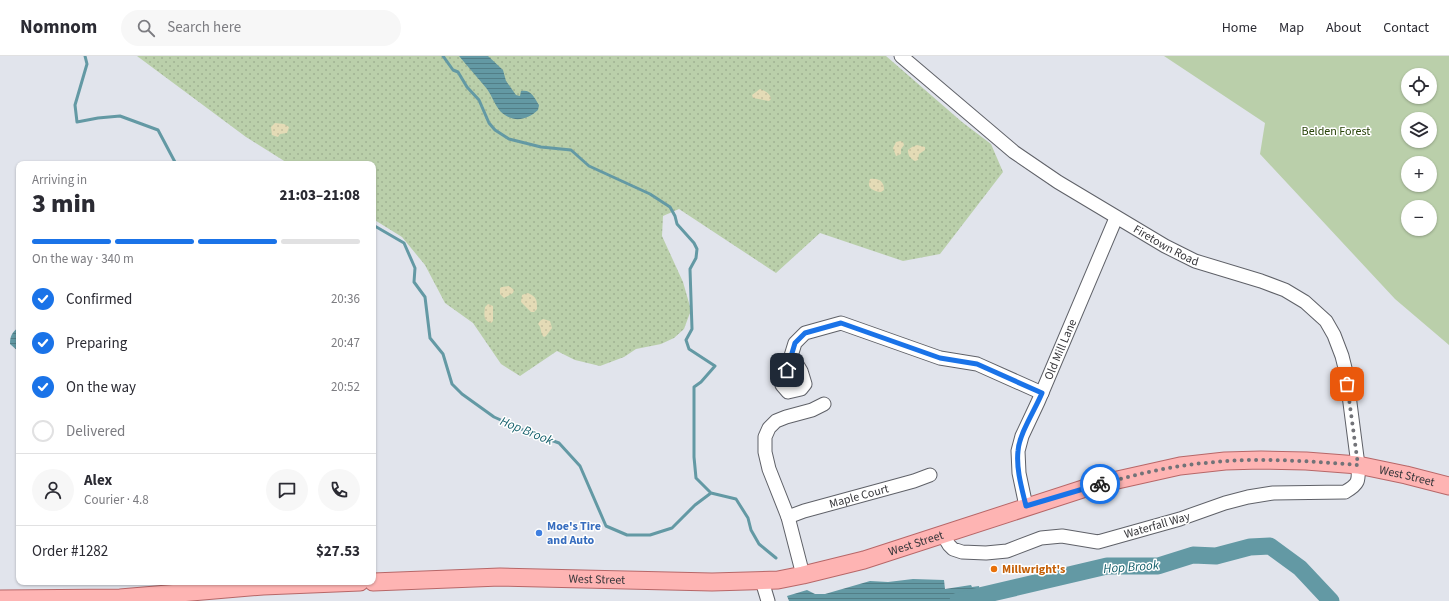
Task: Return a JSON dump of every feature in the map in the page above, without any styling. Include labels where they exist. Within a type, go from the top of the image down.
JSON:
[{"type":"main road","name":"West Street","points":[[376,582],[500,577],[712,582],[762,581],[803,575],[864,560],[943,535],[1026,506],[1095,485],[1145,473],[1204,463],[1261,460],[1306,461],[1358,465],[1449,486]]},
{"type":"main road","points":[[0,599],[163,598],[262,586],[286,585]]},
{"type":"street","name":"Firetown Road","points":[[901,56],[1014,152],[1034,167],[1116,218],[1195,261],[1261,280],[1285,290],[1305,302],[1326,321],[1334,335],[1342,356],[1358,465]]},
{"type":"street","name":"Old Mill Lane","points":[[1026,506],[1019,473],[1018,451],[1022,436],[1042,393],[1116,218]]},
{"type":"street","points":[[792,356],[795,343],[805,333],[841,323],[940,358],[977,364],[1042,393]]},
{"type":"street","points":[[803,575],[788,517],[769,469],[765,452],[765,437],[769,428],[776,422],[786,417],[812,410],[824,404]]},
{"type":"street","name":"Waterfall Way","points":[[943,535],[953,549],[962,552],[986,553],[1007,551],[1041,538],[1062,536],[1098,542],[1180,519],[1225,503],[1248,497],[1273,493],[1346,492],[1355,486],[1359,479],[1358,465]]},
{"type":"street","name":"Maple Court","points":[[788,517],[804,511],[914,481],[930,475]]},
{"type":"street","points":[[762,581],[768,601]]},
{"type":"green space","points":[[137,56],[886,56],[962,122],[991,144],[1003,172],[940,254],[903,261],[820,233],[776,273],[679,209],[663,216],[662,236],[683,282],[691,310],[684,329],[674,338],[661,344],[636,349],[624,357],[600,366],[575,360],[557,351],[520,376],[501,364],[473,323],[445,303],[425,265],[402,237],[376,221],[376,161],[284,161],[246,137]]},
{"type":"green space","name":"Belden Forest","points":[[1164,56],[1449,56],[1449,345],[1395,299],[1260,154],[1265,123]]},
{"type":"sand","points":[[760,89],[770,95],[771,99],[769,101],[753,98],[752,95]]},
{"type":"sand","points":[[275,123],[284,124],[289,127],[287,133],[280,134],[278,137],[272,135],[271,127]]},
{"type":"sand","points":[[896,142],[903,142],[904,145],[901,149],[901,154],[896,156],[893,148]]},
{"type":"sand","points":[[917,145],[925,147],[925,150],[919,154],[918,160],[915,161],[908,154],[908,150]]},
{"type":"sand","points":[[870,179],[876,179],[882,182],[884,190],[881,192],[875,191],[871,188],[869,185]]},
{"type":"sand","points":[[509,286],[514,290],[513,293],[504,298],[500,294],[500,288]]},
{"type":"sand","points":[[528,293],[535,297],[537,301],[537,309],[534,312],[531,312],[521,302],[522,295]]},
{"type":"sand","points":[[488,304],[493,306],[493,321],[491,323],[485,319],[485,307]]},
{"type":"sand","points":[[543,319],[550,321],[552,328],[544,337],[538,324]]},
{"type":"water","points":[[459,56],[488,56],[503,70],[506,81],[516,95],[520,96],[521,91],[527,91],[532,94],[539,105],[538,110],[529,116],[519,119],[514,119],[505,115],[498,109],[487,89]]},
{"type":"water","points":[[16,330],[16,349],[10,344],[10,339]]},
{"type":"water","points":[[913,579],[944,580],[945,589],[971,585],[972,587],[979,586],[981,601],[789,601],[787,596],[807,590],[815,594],[825,594],[870,581],[888,582]]},
{"type":"waterway","name":"Hop Brook","points":[[85,56],[87,64],[75,105],[77,122],[120,116],[158,130],[174,161]]},
{"type":"waterway","points":[[443,56],[453,70],[458,72],[467,87],[479,100],[489,123],[495,130],[509,139],[541,147],[571,150],[589,166],[650,194],[670,207],[677,224],[694,243],[697,249],[696,258],[690,269],[692,329],[686,340],[689,349],[715,366],[701,382],[694,387],[694,457],[696,478],[711,493]]},
{"type":"waterway","name":"Hop Brook","points":[[376,227],[404,243],[415,268],[414,282],[425,297],[430,338],[443,354],[452,384],[462,394],[494,417],[523,430],[559,443],[580,466],[606,526],[627,535],[650,535],[672,528],[695,505],[711,493],[736,499],[748,518],[751,530],[759,544],[776,558]]},
{"type":"waterway","name":"Hop Brook","points":[[958,601],[1107,566],[1158,566],[1193,555],[1216,556],[1250,547],[1270,546],[1300,568],[1331,601]]},
{"type":"way so far","points":[[1100,484],[1180,466],[1225,461],[1306,461],[1358,465],[1347,384]]},
{"type":"place","name":"Moe's Tire and Auto","points":[[539,533]]},
{"type":"place","name":"Millwright's","points":[[994,569]]},
{"type":"route","points":[[787,370],[795,343],[805,333],[841,323],[940,358],[977,364],[1042,393],[1022,436],[1018,451],[1019,473],[1026,506],[1100,484]]}]
